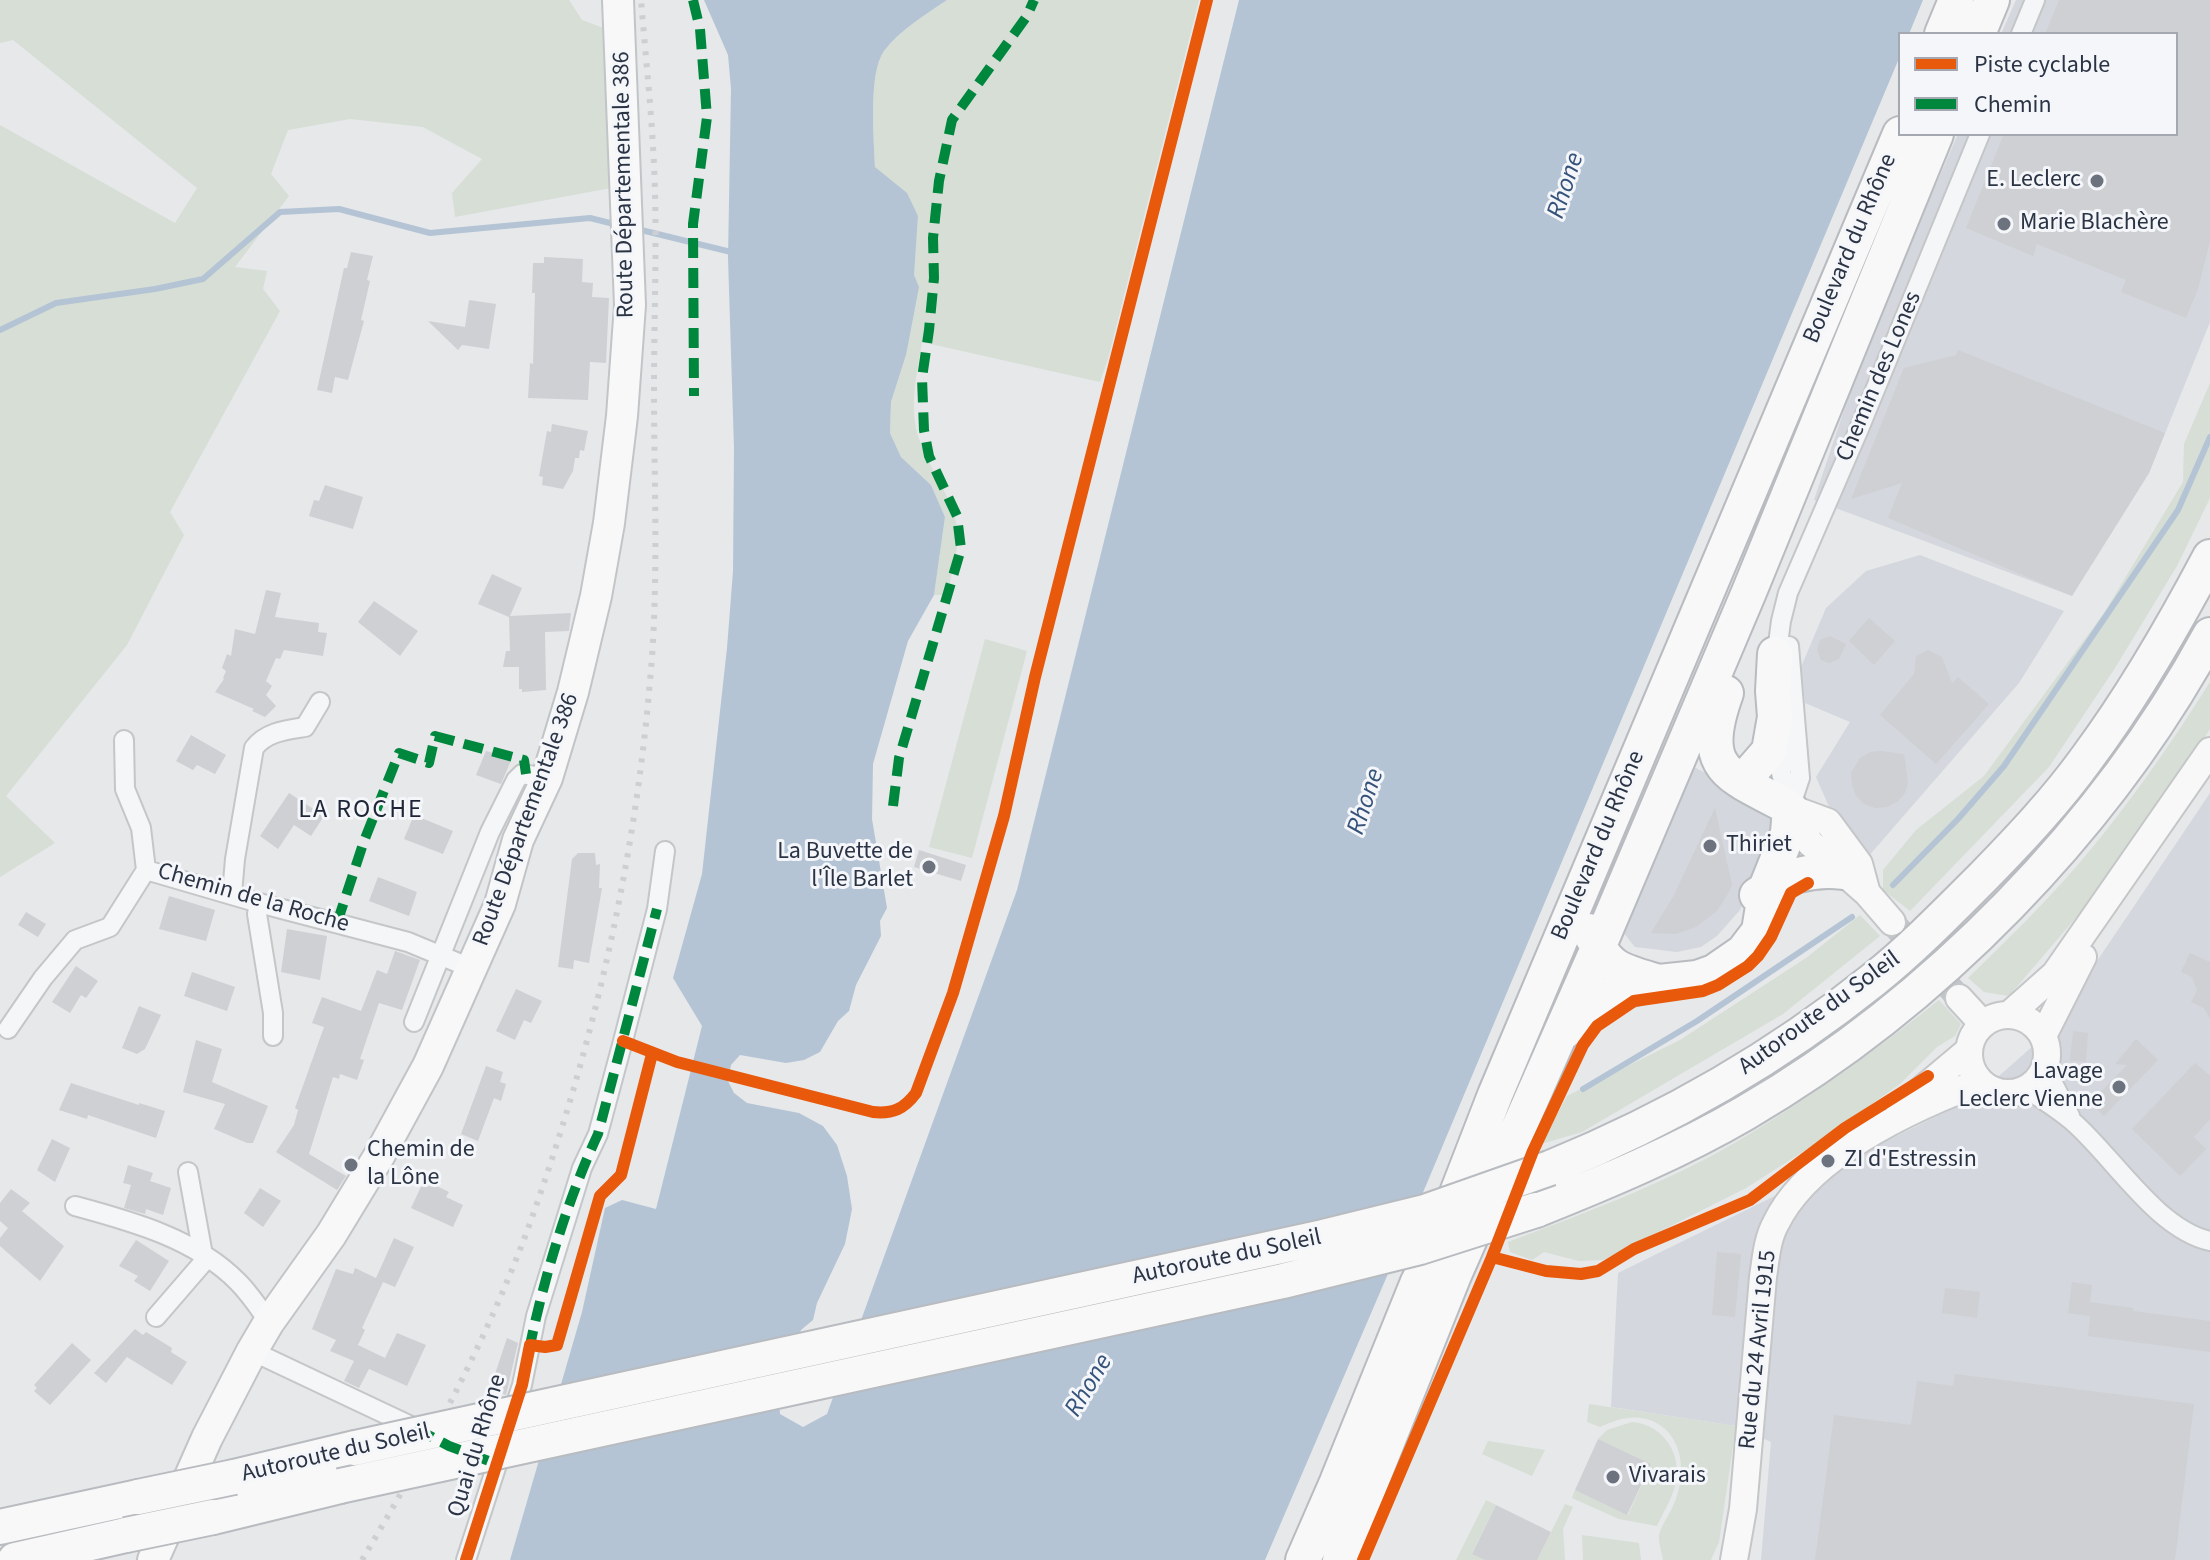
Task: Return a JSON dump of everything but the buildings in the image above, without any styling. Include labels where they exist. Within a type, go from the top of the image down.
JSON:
[{"type":"highway","points":[[1943,32],[1956,0]]},
{"type":"highway","points":[[1979,32],[1992,0]]},
{"type":"highway","name":"Boulevard du Rhône","points":[[1303,1560],[1418,1282],[1438,1242],[1506,1067],[1802,366],[1922,138]]},
{"type":"highway","name":"Boulevard du Rhône","points":[[1340,1560],[1454,1275],[1598,948],[1749,592],[1922,138]]},
{"type":"highway","points":[[1659,982],[1616,968],[1605,959],[1589,930],[1596,903],[1737,572],[1802,366]]},
{"type":"highway","name":"Autoroute du Soleil","points":[[0,1527],[1323,1237],[1425,1212],[1550,1168],[1731,1079],[1788,1043],[1874,979],[1949,912],[2026,833],[2086,760],[2143,676],[2210,557]]},
{"type":"highway","points":[[1559,1037],[1607,995],[1714,972],[1743,952],[1759,931],[1766,888],[1788,833],[1790,808],[1724,769],[1715,750],[1714,730],[1749,628],[1749,592]]},
{"type":"highway","name":"Autoroute du Soleil","points":[[15,1560],[340,1486],[1283,1281],[1420,1247],[1536,1210],[1647,1162],[1744,1113],[1810,1071],[1940,970],[2022,891],[2115,782],[2160,719],[2210,635]]},
{"type":"highway","points":[[1742,782],[1769,751],[1775,717],[1775,654]]},
{"type":"highway","points":[[1438,1242],[1511,1096],[1562,968],[1575,955],[1598,948],[1616,948],[1664,960],[1692,957],[1720,944],[1731,934],[1757,895],[1766,888],[1804,873],[1827,870],[1855,883]]},
{"type":"main road","name":"Route Départementale 386","points":[[153,1560],[207,1438],[252,1351],[331,1235],[428,1066],[500,904],[518,840],[547,778],[573,692],[609,523],[622,416],[630,305],[618,0]]},
{"type":"main road","points":[[2010,1014],[2055,974],[2210,751]]},
{"type":"main road","points":[[1790,808],[1828,822],[1859,864],[1855,883],[1892,922]]},
{"type":"main road","points":[[2043,1036],[2119,886]]},
{"type":"main road","points":[[1959,998],[1982,1023]]},
{"type":"main road","points":[[2010,1014],[2033,1023],[2043,1036],[2047,1052],[2045,1068],[2036,1081],[2026,1088],[2016,1092],[2000,1092],[1980,1082],[1971,1069],[1968,1051],[1973,1034],[1982,1023],[1994,1016],[2010,1014]]},
{"type":"main road","name":"Rue du 24 Avril 1915","points":[[1870,1134],[1968,1051]]},
{"type":"main road","name":"Rue du 24 Avril 1915","points":[[1734,1560],[1740,1538],[1763,1277],[1771,1236],[1784,1207],[1828,1161],[1870,1134],[1980,1082]]},
{"type":"street","points":[[2022,32],[2035,0]]},
{"type":"street","name":"Chemin des Lones","points":[[1790,808],[1781,773],[1785,732],[1775,654],[1788,593],[1979,136]]},
{"type":"street","points":[[1781,621],[1789,644],[1800,778],[1790,808]]},
{"type":"street","points":[[232,894],[254,748],[260,740],[273,733],[305,727],[320,702]]},
{"type":"street","points":[[124,740],[122,767],[125,789],[141,828],[146,870]]},
{"type":"street","points":[[414,1022],[490,832],[516,780],[522,774],[547,778]]},
{"type":"street","name":"Quai du Rhône","points":[[466,1560],[490,1462],[522,1385],[540,1302],[582,1168],[598,1134],[657,909],[665,851]]},
{"type":"street","name":"Chemin de la Roche","points":[[8,1029],[43,978],[75,940],[110,927],[146,870],[408,942],[473,969]]},
{"type":"street","points":[[259,903],[257,914],[273,1013],[273,1036]]},
{"type":"street","points":[[2045,1068],[2073,1122]]},
{"type":"street","points":[[2026,1088],[2073,1122],[2128,1181],[2179,1228],[2191,1236],[2210,1241]]},
{"type":"street","points":[[188,1172],[205,1256]]},
{"type":"street","points":[[75,1206],[162,1233],[205,1256],[236,1279],[269,1322]]},
{"type":"street","points":[[156,1317],[205,1256]]},
{"type":"street","points":[[252,1351],[415,1428]]},
{"type":"shaded area","points":[[0,0],[569,0],[582,20],[609,30],[611,188],[455,217],[452,193],[482,159],[423,127],[350,119],[288,130],[271,174],[289,196],[235,267],[267,271],[263,289],[280,311],[170,512],[184,535],[127,645],[6,796],[55,843],[0,877],[0,125],[175,223],[197,188],[13,40],[0,43]]},
{"type":"shaded area","points":[[947,0],[1199,0],[1100,382],[922,342],[914,392],[915,423],[923,450],[954,513],[958,535],[947,595],[934,595],[945,517],[931,485],[901,457],[890,433],[891,402],[906,355],[918,216],[875,167],[873,107],[876,75],[884,51],[906,29]]},
{"type":"shaded area","points":[[2016,0],[2210,0],[2210,322],[2149,473],[2072,596],[1814,500],[1864,350],[1957,136],[2178,136],[2178,32],[2002,32]]},
{"type":"shaded area","points":[[2210,383],[2210,498],[2177,566],[2115,668],[2049,767],[1910,911],[1883,890],[1883,870],[1916,830],[1984,776],[2104,613],[2183,482],[2184,444]]},
{"type":"shaded area","points":[[1920,555],[2064,611],[2019,683],[1867,858],[1830,809],[1816,777],[1850,722],[1805,703],[1801,667],[1826,608],[1866,571]]},
{"type":"shaded area","points":[[985,639],[1027,651],[972,858],[929,847]]},
{"type":"shaded area","points":[[2210,682],[2210,729],[2180,777],[2079,914],[2009,996],[1984,992],[1968,978],[2037,910],[2112,823]]},
{"type":"shaded area","points":[[1692,766],[1760,801],[1775,816],[1773,834],[1740,910],[1717,936],[1701,947],[1677,952],[1635,947],[1622,931]]},
{"type":"shaded area","points":[[2210,793],[2210,1560],[1761,1560],[1771,1442],[1736,1426],[1611,1407],[1618,1273],[1974,1098],[2050,1031]]},
{"type":"shaded area","points":[[1860,915],[1880,936],[1783,1014],[1582,1132],[1541,1144],[1567,1096],[1680,1040],[1806,958]]},
{"type":"shaded area","points":[[1939,1000],[1961,1024],[1955,1036],[1937,1047],[1900,1084],[1746,1188],[1603,1260],[1579,1261],[1544,1252],[1532,1260],[1510,1252],[1508,1242],[1654,1184],[1738,1141],[1841,1074]]},
{"type":"shaded area","points":[[1589,1404],[1736,1426],[1719,1542],[1711,1560],[1663,1560],[1659,1535],[1677,1496],[1681,1474],[1679,1452],[1669,1433],[1652,1421],[1637,1418],[1622,1419],[1600,1427],[1587,1422]]},
{"type":"shaded area","points":[[1632,1422],[1643,1424],[1662,1435],[1676,1463],[1675,1486],[1657,1526],[1619,1519],[1572,1498],[1575,1490],[1628,1515],[1651,1464],[1598,1439],[1607,1430]]},
{"type":"shaded area","points":[[1488,1441],[1545,1450],[1532,1476],[1482,1454]]},
{"type":"shaded area","points":[[1486,1500],[1496,1505],[1472,1553],[1485,1560],[1456,1560]]},
{"type":"shaded area","points":[[1565,1504],[1573,1507],[1563,1529],[1565,1560],[1537,1560]]},
{"type":"shaded area","points":[[1582,1535],[1639,1543],[1641,1560],[1583,1560]]},
{"type":"water","name":"Rhone","points":[[704,0],[947,0],[906,29],[884,51],[874,90],[875,167],[907,193],[918,216],[914,275],[919,287],[906,355],[891,402],[890,433],[901,457],[931,485],[945,517],[934,595],[908,641],[873,764],[872,819],[887,908],[880,921],[881,936],[856,985],[849,1011],[838,1021],[820,1052],[804,1060],[786,1063],[740,1055],[731,1065],[728,1081],[734,1093],[747,1103],[799,1113],[823,1126],[837,1145],[847,1176],[852,1209],[845,1244],[817,1303],[813,1320],[801,1330],[778,1392],[780,1414],[803,1427],[827,1414],[1017,890],[1239,0],[1923,0],[1910,32],[1898,32],[1898,61],[1427,1183],[1265,1560],[510,1560],[582,1312],[605,1208],[622,1200],[656,1209],[702,1026],[673,978],[702,874],[733,571],[734,448],[728,258],[731,89],[728,55]]},
{"type":"waterway","points":[[0,330],[56,303],[203,279],[280,212],[339,209],[430,233],[590,218],[618,225]]},
{"type":"waterway","points":[[637,229],[735,253]]},
{"type":"waterway","points":[[1893,885],[1958,819],[2004,766],[2178,510],[2210,437]]},
{"type":"waterway","points":[[1583,1089],[1697,1021],[1852,917]]},
{"type":"tunnel","points":[[1892,922],[1959,998]]},
{"type":"railway","points":[[362,1560],[451,1401],[491,1318],[526,1234],[590,1031],[621,892],[643,752],[654,609],[655,206],[641,0]]},
{"type":"marked path","points":[[693,0],[700,29],[707,117],[693,224],[694,396]]},
{"type":"marked path","points":[[893,806],[899,758],[961,549],[957,516],[929,456],[924,430],[922,378],[934,278],[933,238],[939,181],[952,120],[1027,16],[1034,0]]},
{"type":"marked path","points":[[337,923],[364,841],[399,753],[429,763],[435,736],[524,760],[526,774]]},
{"type":"marked path","points":[[529,1350],[558,1240],[598,1134],[657,909]]},
{"type":"marked path","points":[[415,1428],[449,1446],[497,1464]]},
{"type":"cycle path","points":[[623,1041],[677,1062],[873,1112],[898,1109],[916,1093],[953,993],[1004,816],[1035,677],[1207,0]]},
{"type":"cycle path","points":[[1492,1257],[1533,1151],[1583,1045],[1597,1026],[1634,1001],[1703,991],[1748,966],[1771,937],[1791,893],[1808,883]]},
{"type":"cycle path","points":[[466,1560],[522,1385],[530,1345],[557,1345],[600,1196],[621,1175],[652,1054]]},
{"type":"cycle path","points":[[1363,1560],[1492,1257],[1546,1271],[1581,1274],[1598,1271],[1634,1249],[1750,1200],[1845,1128],[1928,1076]]},
{"type":"place","name":"E. Leclerc","points":[[2097,181]]},
{"type":"place","name":"Marie Blachère","points":[[2004,224]]},
{"type":"place","name":"Thiriet","points":[[1710,846]]},
{"type":"place","name":"La Buvette de l'Île Barlet","points":[[929,867]]},
{"type":"place","name":"Lavage Leclerc Vienne","points":[[2119,1087]]},
{"type":"place","name":"ZI d'Estressin","points":[[1828,1161]]},
{"type":"place","name":"Chemin de la Lône","points":[[351,1165]]},
{"type":"place","name":"Vivarais","points":[[1613,1477]]},
{"type":"district","name":"LA ROCHE","points":[[361,811]]}]
